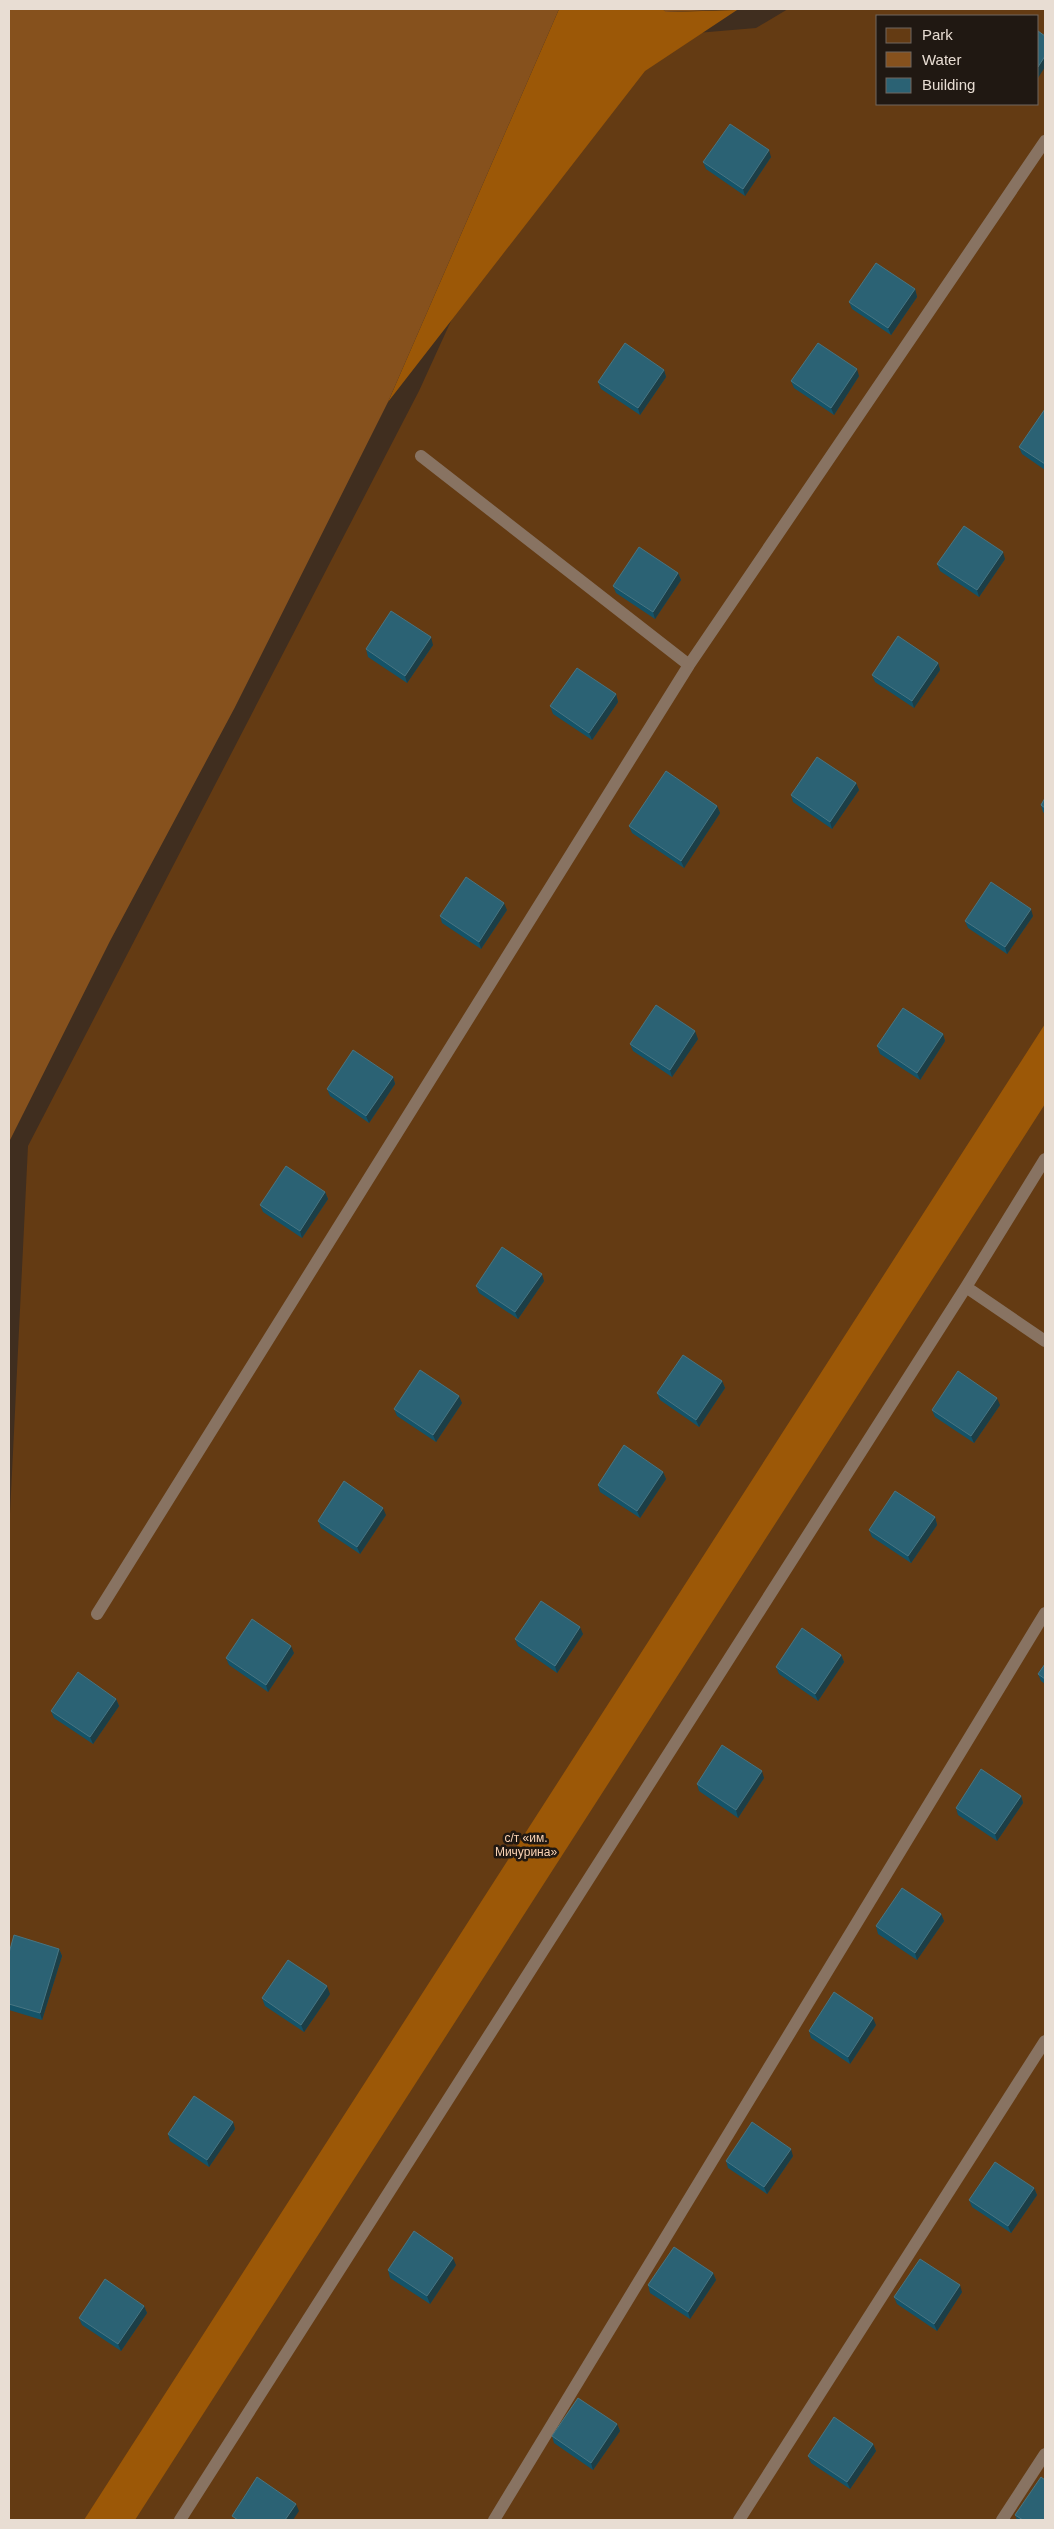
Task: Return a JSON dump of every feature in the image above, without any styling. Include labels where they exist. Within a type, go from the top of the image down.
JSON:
[{"type":"lane","points":[[97,1614],[690,665],[1045,142]]},
{"type":"lane","points":[[422,456],[690,665]]},
{"type":"lane","points":[[180,2520],[966,1287],[1045,1159]]},
{"type":"lane","points":[[966,1287],[1045,1341]]},
{"type":"lane","points":[[494,2520],[1045,1613]]},
{"type":"lane","points":[[738,2520],[1045,2041]]},
{"type":"lane","points":[[1002,2520],[1045,2454]]},
{"type":"green space","points":[[559,9],[662,9],[667,12],[737,10],[645,71],[388,402]]},
{"type":"green space","name":"с/т «им. Мичурина»","points":[[788,9],[1045,9],[1045,2520],[9,2520],[9,1534],[28,1146],[419,391],[578,43],[756,28]]},
{"type":"green space","points":[[1045,1024],[1045,1104],[135,2520],[84,2520]]},
{"type":"water","points":[[9,9],[559,9],[388,402],[234,709],[110,941],[10,1140],[9,1169]]},
{"type":"water","points":[[662,9],[741,9],[666,12]]},
{"type":"building","points":[[1039,32],[1045,36],[1045,56],[1039,65]]},
{"type":"building","points":[[730,124],[769,150],[743,189],[703,162]]},
{"type":"building","points":[[876,263],[915,289],[888,328],[849,302]]},
{"type":"building","points":[[625,343],[664,370],[638,408],[598,382]]},
{"type":"building","points":[[818,343],[857,369],[831,408],[791,381]]},
{"type":"building","points":[[1045,409],[1045,464],[1019,447]]},
{"type":"building","points":[[964,526],[1003,552],[977,590],[937,564]]},
{"type":"building","points":[[639,547],[678,573],[653,612],[613,586]]},
{"type":"building","points":[[391,611],[431,637],[405,676],[366,649]]},
{"type":"building","points":[[898,636],[938,663],[912,701],[872,675]]},
{"type":"building","points":[[577,668],[616,694],[589,733],[550,706]]},
{"type":"building","points":[[817,757],[856,783],[830,822],[791,795]]},
{"type":"building","points":[[666,771],[717,806],[681,861],[629,826]]},
{"type":"building","points":[[1045,798],[1045,808],[1041,805]]},
{"type":"building","points":[[466,877],[504,903],[479,942],[440,916]]},
{"type":"building","points":[[991,882],[1031,909],[1005,947],[965,921]]},
{"type":"building","points":[[656,1005],[695,1031],[670,1070],[630,1044]]},
{"type":"building","points":[[903,1008],[943,1034],[917,1073],[877,1046]]},
{"type":"building","points":[[353,1050],[393,1077],[366,1116],[327,1089]]},
{"type":"building","points":[[286,1166],[325,1192],[300,1231],[260,1205]]},
{"type":"building","points":[[502,1247],[542,1274],[515,1312],[476,1286]]},
{"type":"building","points":[[683,1355],[722,1381],[696,1420],[657,1393]]},
{"type":"building","points":[[420,1370],[459,1396],[433,1435],[394,1409]]},
{"type":"building","points":[[958,1371],[997,1398],[971,1436],[932,1410]]},
{"type":"building","points":[[624,1445],[663,1472],[637,1511],[598,1485]]},
{"type":"building","points":[[344,1481],[383,1508],[357,1547],[318,1521]]},
{"type":"building","points":[[895,1491],[935,1517],[908,1556],[869,1530]]},
{"type":"building","points":[[541,1601],[580,1627],[555,1666],[515,1639]]},
{"type":"building","points":[[252,1619],[291,1646],[266,1685],[226,1658]]},
{"type":"building","points":[[802,1628],[841,1655],[815,1694],[776,1667]]},
{"type":"building","points":[[1045,1664],[1045,1679],[1038,1674]]},
{"type":"building","points":[[78,1672],[116,1699],[90,1737],[51,1711]]},
{"type":"building","points":[[722,1745],[762,1771],[736,1810],[697,1784]]},
{"type":"building","points":[[981,1769],[1021,1796],[995,1834],[956,1808]]},
{"type":"building","points":[[902,1888],[941,1914],[915,1953],[876,1926]]},
{"type":"building","points":[[14,1935],[59,1949],[40,2013],[9,2004],[9,1953]]},
{"type":"building","points":[[288,1960],[327,1986],[301,2025],[262,1998]]},
{"type":"building","points":[[834,1992],[873,2018],[848,2057],[809,2031]]},
{"type":"building","points":[[194,2096],[233,2122],[207,2160],[168,2134]]},
{"type":"building","points":[[752,2122],[791,2149],[764,2187],[726,2161]]},
{"type":"building","points":[[995,2162],[1034,2188],[1008,2226],[969,2200]]},
{"type":"building","points":[[414,2231],[453,2258],[427,2296],[388,2270]]},
{"type":"building","points":[[674,2247],[713,2273],[688,2312],[648,2285]]},
{"type":"building","points":[[920,2259],[960,2285],[934,2324],[894,2297]]},
{"type":"building","points":[[105,2279],[144,2306],[118,2344],[79,2318]]},
{"type":"building","points":[[578,2398],[617,2424],[591,2463],[552,2436]]},
{"type":"building","points":[[834,2417],[873,2444],[847,2482],[808,2456]]},
{"type":"building","points":[[257,2477],[296,2504],[285,2520],[238,2520],[232,2516]]},
{"type":"building","points":[[1041,2477],[1045,2480],[1045,2520],[1023,2520],[1015,2515]]}]
